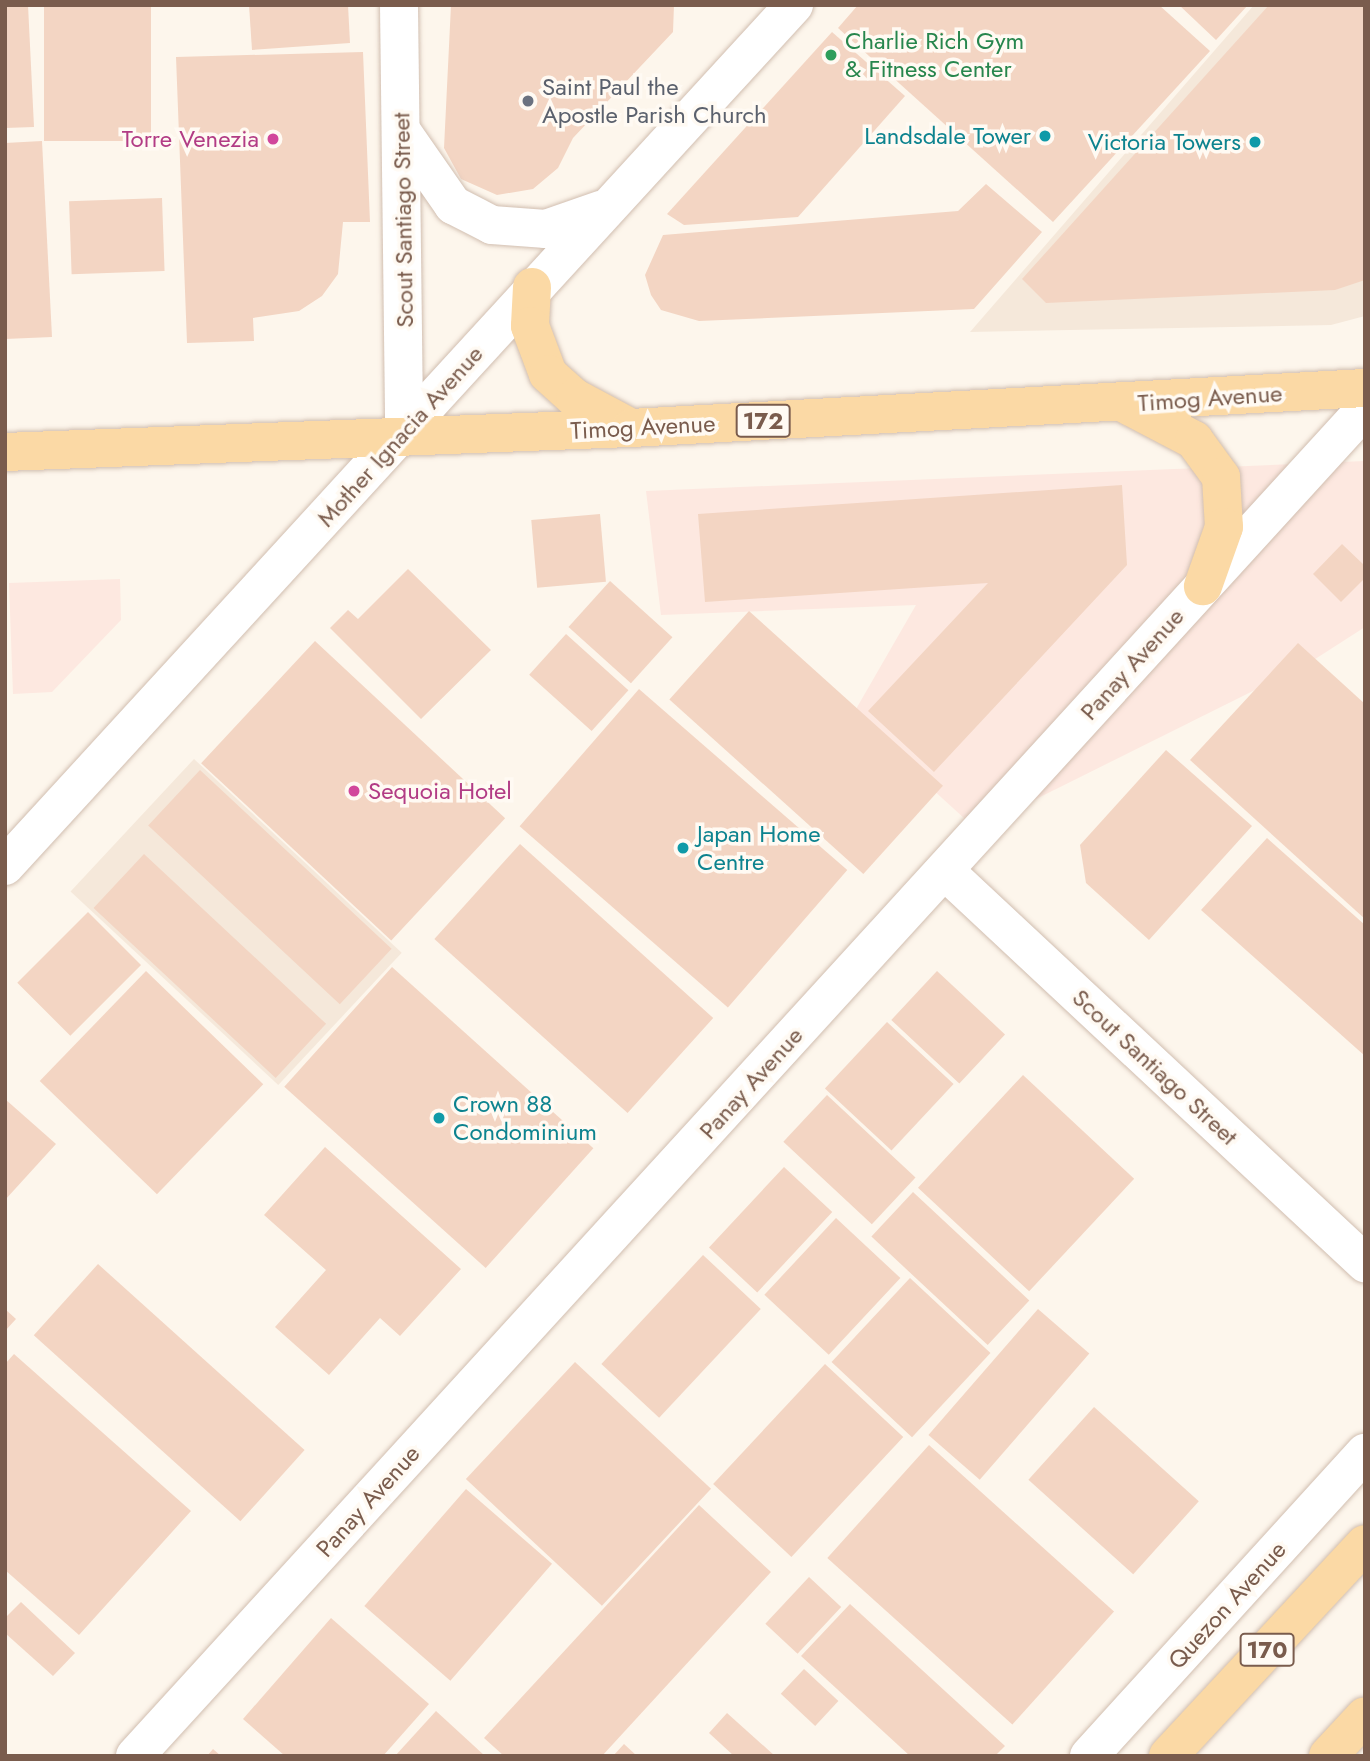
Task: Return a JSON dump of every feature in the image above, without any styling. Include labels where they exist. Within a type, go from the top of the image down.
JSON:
[{"type":"main road","points":[[533,288],[530,326],[548,374],[575,398],[631,428]]},
{"type":"main road","name":"Timog Avenue","points":[[5,452],[631,428],[1365,388]]},
{"type":"main road","points":[[1122,403],[1186,433],[1221,477],[1224,527],[1203,586]]},
{"type":"main road","name":"170","points":[[1168,1756],[1365,1544]]},
{"type":"main road","points":[[1328,1756],[1365,1716]]},
{"type":"street","name":"Scout Santiago Street","points":[[399,5],[404,435]]},
{"type":"street","name":"Mother Ignacia Avenue","points":[[5,866],[404,435],[533,288],[794,5]]},
{"type":"street","points":[[402,131],[453,205],[492,225],[546,229],[607,208]]},
{"type":"street","name":"Panay Avenue","points":[[135,1756],[1365,409]]},
{"type":"street","name":"Scout Santiago Street","points":[[945,871],[1365,1263]]},
{"type":"street","name":"Quezon Avenue","points":[[1089,1756],[1365,1453]]},
{"type":"shaded area","name":"Victoria Towers","points":[[1254,5],[1365,5],[1365,316],[1331,325],[970,332]]},
{"type":"shaded area","points":[[1365,461],[1365,627],[1309,663],[976,829],[852,716],[916,605],[661,615],[646,491]]},
{"type":"shaded area","points":[[120,579],[121,620],[52,692],[13,694],[9,583]]},
{"type":"shaded area","points":[[194,759],[402,953],[278,1085],[71,891]]},
{"type":"building","points":[[5,5],[28,5],[34,127],[5,128]]},
{"type":"building","points":[[44,5],[151,5],[151,141],[44,141]]},
{"type":"building","points":[[249,5],[348,5],[350,43],[252,50]]},
{"type":"building","name":"Saint Paul the Apostle Parish Church","points":[[451,5],[674,5],[673,32],[573,138],[558,168],[533,189],[497,195],[461,179],[444,148]]},
{"type":"building","name":"Landsdale Tower","points":[[858,5],[1159,5],[1210,51],[1053,222],[838,28]]},
{"type":"building","points":[[1179,5],[1248,5],[1216,40]]},
{"type":"building","name":"Victoria Towers","points":[[1269,5],[1365,5],[1365,280],[1335,290],[1046,303],[1022,279]]},
{"type":"building","points":[[832,32],[905,96],[798,217],[684,225],[667,214]]},
{"type":"building","name":"Torre Venezia","points":[[363,52],[370,222],[343,222],[338,274],[322,296],[299,311],[253,318],[254,341],[187,343],[176,57]]},
{"type":"building","points":[[42,141],[52,337],[5,339],[5,143]]},
{"type":"building","points":[[986,184],[1042,232],[974,309],[699,321],[661,310],[651,295],[645,275],[663,235],[958,211]]},
{"type":"building","points":[[162,198],[165,271],[72,274],[69,201]]},
{"type":"building","points":[[1122,485],[1127,565],[934,772],[868,711],[988,583],[705,602],[698,514]]},
{"type":"building","points":[[600,514],[606,582],[537,588],[531,520]]},
{"type":"building","points":[[1342,544],[1365,566],[1365,578],[1341,602],[1313,574]]},
{"type":"building","points":[[408,569],[491,650],[421,719],[330,628],[348,610],[358,619]]},
{"type":"building","points":[[610,581],[672,637],[631,683],[569,627]]},
{"type":"building","points":[[749,611],[943,786],[863,874],[669,699]]},
{"type":"building","points":[[566,634],[628,690],[592,731],[529,675]]},
{"type":"building","name":"Sequoia Hotel","points":[[315,641],[505,818],[391,940],[201,763]]},
{"type":"building","points":[[1298,643],[1365,704],[1365,919],[1190,760]]},
{"type":"building","name":"Japan Home Centre","points":[[639,689],[847,870],[728,1007],[520,826]]},
{"type":"building","points":[[1166,750],[1252,826],[1149,940],[1086,883],[1080,845]]},
{"type":"building","points":[[200,770],[392,949],[340,1004],[148,826]]},
{"type":"building","points":[[1267,838],[1365,925],[1365,1056],[1201,910]]},
{"type":"building","points":[[520,844],[713,1018],[628,1113],[434,939]]},
{"type":"building","points":[[144,854],[326,1024],[276,1078],[94,908]]},
{"type":"building","points":[[88,912],[141,965],[70,1036],[17,983]]},
{"type":"building","name":"Crown 88 Condominium","points":[[392,967],[593,1148],[486,1268],[284,1087]]},
{"type":"building","points":[[146,971],[263,1084],[157,1194],[40,1081]]},
{"type":"building","points":[[937,971],[1005,1034],[959,1083],[891,1020]]},
{"type":"building","points":[[887,1022],[954,1084],[891,1151],[825,1089]]},
{"type":"building","points":[[1023,1075],[1134,1179],[1029,1291],[918,1188]]},
{"type":"building","points":[[827,1095],[915,1178],[872,1224],[783,1142]]},
{"type":"building","points":[[5,1099],[56,1144],[5,1200]]},
{"type":"building","points":[[325,1147],[461,1269],[400,1336],[380,1318],[329,1375],[275,1327],[326,1270],[264,1215]]},
{"type":"building","points":[[784,1167],[832,1212],[757,1292],[709,1247]]},
{"type":"building","points":[[913,1192],[1029,1300],[988,1345],[871,1237]]},
{"type":"building","points":[[836,1218],[900,1278],[829,1355],[764,1295]]},
{"type":"building","points":[[703,1255],[761,1309],[659,1418],[601,1364]]},
{"type":"building","points":[[98,1264],[305,1450],[240,1521],[34,1335]]},
{"type":"building","points":[[910,1278],[990,1353],[912,1437],[832,1362]]},
{"type":"building","points":[[5,1309],[16,1319],[5,1331]]},
{"type":"building","points":[[1038,1309],[1089,1354],[980,1480],[928,1435]]},
{"type":"building","points":[[14,1354],[191,1511],[79,1635],[5,1570],[5,1364]]},
{"type":"building","points":[[575,1362],[711,1489],[602,1606],[466,1479]]},
{"type":"building","points":[[825,1364],[903,1437],[791,1557],[713,1484]]},
{"type":"building","points":[[1094,1407],[1199,1501],[1133,1574],[1028,1480]]},
{"type":"building","points":[[929,1445],[1114,1612],[1012,1725],[827,1558]]},
{"type":"building","points":[[466,1489],[552,1564],[450,1681],[364,1606]]},
{"type":"building","points":[[699,1505],[771,1572],[602,1756],[504,1756],[484,1738]]},
{"type":"building","points":[[809,1577],[841,1607],[798,1654],[765,1624]]},
{"type":"building","points":[[21,1602],[75,1653],[53,1676],[5,1633],[5,1618]]},
{"type":"building","points":[[850,1604],[1005,1746],[995,1756],[910,1756],[801,1656]]},
{"type":"building","points":[[331,1618],[429,1704],[383,1756],[285,1756],[243,1719]]},
{"type":"building","points":[[804,1669],[838,1701],[815,1726],[781,1694]]},
{"type":"building","points":[[436,1711],[485,1756],[395,1756]]},
{"type":"building","points":[[727,1713],[775,1756],[734,1756],[709,1733]]},
{"type":"building","points":[[624,1744],[637,1756],[613,1756]]},
{"type":"building","points":[[213,1749],[221,1756],[207,1756]]},
{"type":"place","name":"Charlie Rich Gym & Fitness Center","points":[[831,55]]},
{"type":"place","name":"Saint Paul the Apostle Parish Church","points":[[528,101]]},
{"type":"place","name":"Landsdale Tower","points":[[1045,136]]},
{"type":"place","name":"Torre Venezia","points":[[273,139]]},
{"type":"place","name":"Victoria Towers","points":[[1255,142]]},
{"type":"place","name":"Sequoia Hotel","points":[[354,791]]},
{"type":"place","name":"Japan Home Centre","points":[[683,848]]},
{"type":"place","name":"Crown 88 Condominium","points":[[439,1118]]}]
